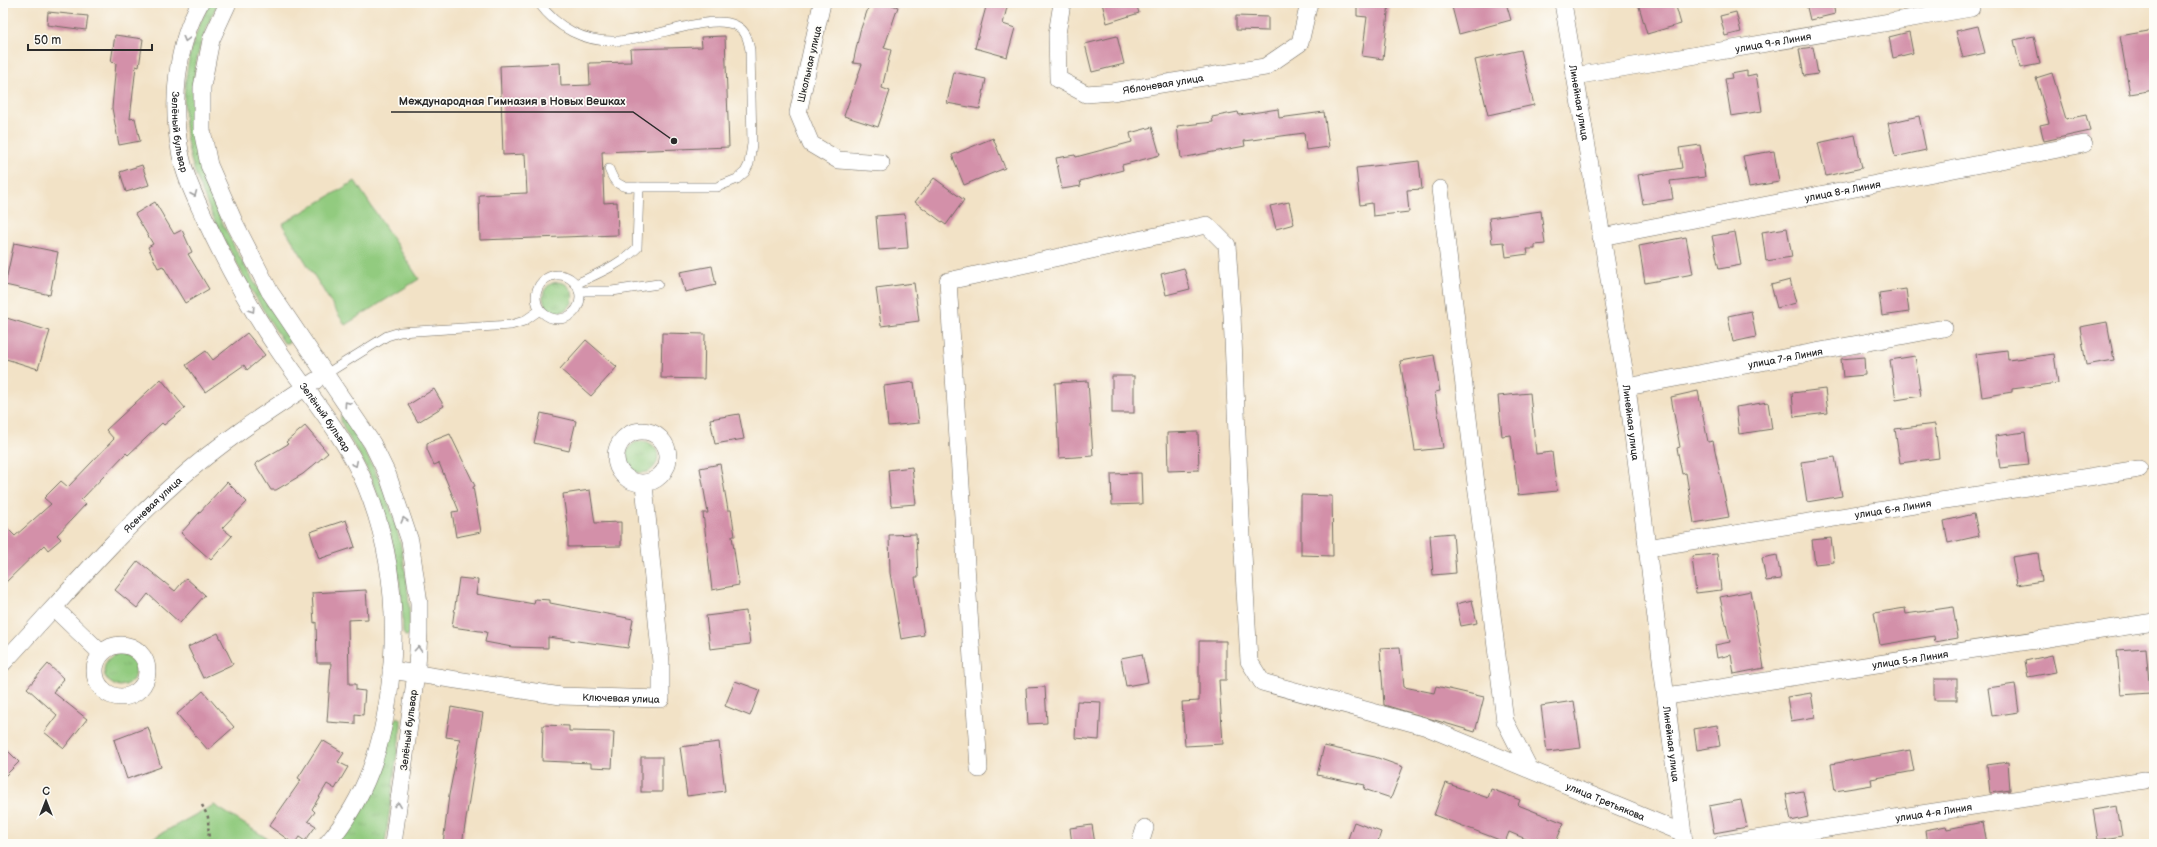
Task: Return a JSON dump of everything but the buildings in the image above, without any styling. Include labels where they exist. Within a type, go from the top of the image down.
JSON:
[{"type":"street","name":"Зелёный бульвар","points":[[200,3],[188,32],[181,58],[177,85],[177,132],[185,172],[212,235],[245,297],[351,455],[366,485],[386,547],[394,604],[391,670],[383,731],[370,772],[349,814],[327,844]]},
{"type":"street","name":"Зелёный бульвар","points":[[228,3],[211,40],[202,87],[202,130],[209,165],[241,238],[270,292],[372,443],[388,476],[401,509],[410,541],[418,602],[419,633],[416,674],[393,844]]},
{"type":"street","name":"Школьная улица","points":[[822,3],[798,113],[812,144],[838,160],[881,163]]},
{"type":"street","name":"Яблоневая улица","points":[[1062,3],[1057,34],[1058,79],[1086,94],[1112,92],[1265,67],[1300,43],[1309,3]]},
{"type":"street","name":"Линейная улица","points":[[1563,3],[1627,387],[1684,838]]},
{"type":"street","name":"улица 9-я Линия","points":[[1575,76],[1971,8]]},
{"type":"street","name":"улица 8-я Линия","points":[[1601,237],[2084,144]]},
{"type":"street","points":[[1440,189],[1505,721],[1529,768]]},
{"type":"street","name":"улица Третьякова","points":[[979,769],[948,281],[1208,225],[1227,245],[1232,315],[1239,482],[1249,661],[1262,682],[1424,726],[1529,768],[1684,838]]},
{"type":"street","name":"улица 7-я Линия","points":[[1627,387],[1944,328]]},
{"type":"street","name":"Ясеневая улица","points":[[3,663],[138,519],[174,483],[240,431],[326,374]]},
{"type":"street","name":"улица 6-я Линия","points":[[1647,548],[2138,469]]},
{"type":"street","name":"Ключевая улица","points":[[391,670],[562,696],[618,700],[661,699],[661,662],[644,484]]},
{"type":"street","points":[[54,608],[101,653]]},
{"type":"street","name":"улица 5-я Линия","points":[[1666,696],[2154,622]]},
{"type":"street","name":"улица 4-я Линия","points":[[1722,844],[2145,780]]},
{"type":"lane","points":[[539,3],[549,16],[560,25],[585,37],[599,40],[626,41],[719,22],[736,26],[744,32],[748,38],[750,50],[752,144],[749,164],[745,172],[737,180],[717,187],[639,187],[618,185],[613,180],[609,169]]},
{"type":"lane","points":[[577,288],[630,255],[637,248],[639,187]]},
{"type":"lane","points":[[552,275],[561,275],[569,278],[577,288],[580,300],[577,308],[571,315],[563,319],[546,316],[540,310],[536,302],[535,294],[538,285],[544,279],[552,275]]},
{"type":"lane","points":[[577,288],[612,291],[658,284]]},
{"type":"lane","points":[[326,374],[387,336],[400,332],[511,325],[524,321],[540,310]]},
{"type":"path","points":[[202,805],[208,818],[209,844]]},
{"type":"green space","points":[[210,3],[218,3],[200,48],[193,92],[195,136],[205,178],[221,220],[265,300],[290,339],[289,343],[284,343],[256,298],[230,251],[203,194],[189,151],[184,113],[186,75],[195,37]]},
{"type":"green space","points":[[355,181],[419,279],[345,325],[282,224]]},
{"type":"green space","points":[[558,282],[568,287],[573,297],[568,307],[558,312],[548,307],[543,297],[548,287]]},
{"type":"green space","points":[[341,416],[343,416],[373,467],[385,493],[394,519],[406,573],[410,633],[408,636],[405,636],[403,632],[397,566],[387,523],[363,461],[343,425]]},
{"type":"green space","points":[[639,441],[645,441],[654,445],[658,457],[654,469],[645,473],[639,473],[630,469],[626,460],[626,454],[630,445]]},
{"type":"green space","points":[[117,654],[123,654],[132,658],[136,670],[132,682],[123,686],[117,686],[108,682],[104,673],[104,667],[108,658]]},
{"type":"green space","points":[[397,717],[401,720],[401,725],[385,844],[337,844],[352,823],[371,790],[381,767],[393,724]]},
{"type":"green space","points":[[214,805],[276,844],[142,844],[204,810]]},
{"type":"place","name":"Международная Гимназия в Новых Вешках","points":[[674,141]]}]
